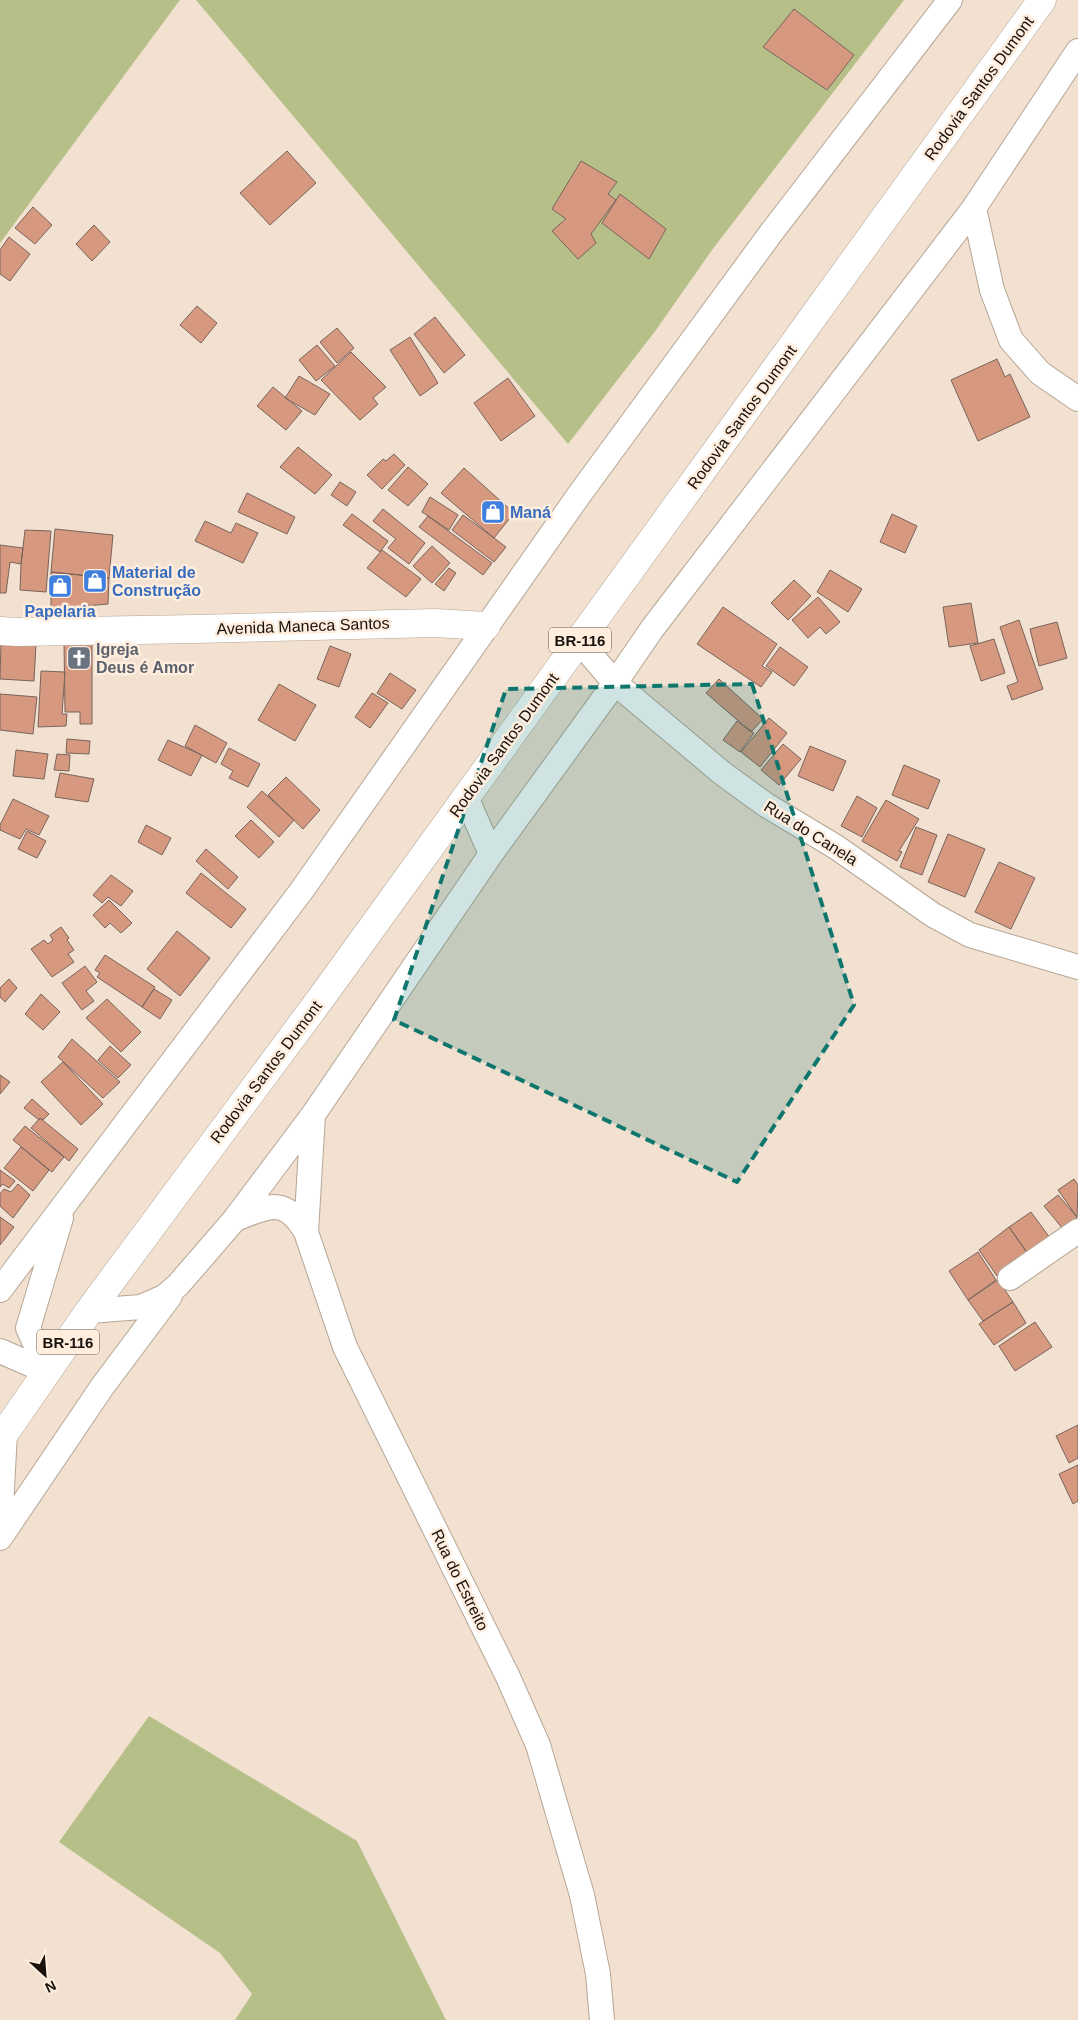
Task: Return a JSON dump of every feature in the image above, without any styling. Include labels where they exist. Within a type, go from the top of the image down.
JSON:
[{"type":"main road","name":"Rodovia Santos Dumont","points":[[3,1436],[89,1311],[324,994],[1042,0]]},
{"type":"main road","name":"Avenida Maneca Santos","points":[[0,631],[187,630],[435,622],[486,626]]},
{"type":"street","points":[[0,1290],[302,890],[579,495],[771,233],[950,0]]},
{"type":"street","points":[[0,1538],[102,1387],[178,1285],[235,1219],[312,1115],[491,854],[652,629],[974,208],[1078,51]]},
{"type":"street","points":[[974,208],[992,290],[1011,340],[1040,373],[1078,399]]},
{"type":"street","name":"Rua do Canela","points":[[580,641],[615,683],[722,773],[766,805],[836,847],[933,915],[970,934],[1078,967]]},
{"type":"street","points":[[466,797],[491,854]]},
{"type":"street","points":[[306,1232],[312,1115]]},
{"type":"street","points":[[48,1372],[28,1328],[66,1203]]},
{"type":"street","name":"Rua do Estreito","points":[[235,1219],[264,1208],[284,1208],[296,1216],[306,1232],[345,1347],[508,1677],[538,1745],[582,1895],[598,1974],[602,2020]]},
{"type":"street","points":[[1010,1278],[1078,1230]]},
{"type":"street","points":[[89,1311],[141,1307],[164,1297],[178,1285]]},
{"type":"street","points":[[0,1351],[48,1372]]},
{"type":"street","points":[[0,1527],[3,1436]]},
{"type":"highlighted area","points":[[752,684],[854,1005],[737,1182],[394,1020],[506,689]]},
{"type":"green space","points":[[0,0],[180,0],[0,243]]},
{"type":"green space","points":[[196,0],[904,0],[712,250],[656,330],[568,444]]},
{"type":"green space","points":[[149,1716],[357,1841],[446,2020],[235,2020],[252,1994],[220,1953],[59,1842]]},
{"type":"building","points":[[794,9],[854,55],[827,90],[763,47]]},
{"type":"building","points":[[287,151],[316,183],[270,225],[240,193]]},
{"type":"building","points":[[581,161],[617,182],[608,194],[616,200],[591,234],[596,243],[578,259],[552,231],[566,219],[552,209]]},
{"type":"building","points":[[620,194],[666,229],[649,259],[602,223]]},
{"type":"building","points":[[33,207],[52,225],[35,244],[15,228]]},
{"type":"building","points":[[94,225],[110,242],[92,261],[76,244]]},
{"type":"building","points":[[9,237],[30,254],[10,281],[0,274],[0,250]]},
{"type":"building","points":[[197,306],[217,323],[201,343],[180,325]]},
{"type":"building","points":[[435,317],[465,355],[444,373],[414,334]]},
{"type":"building","points":[[337,328],[354,348],[337,363],[320,342]]},
{"type":"building","points":[[410,337],[438,383],[420,396],[390,350]]},
{"type":"building","points":[[317,345],[335,366],[316,381],[299,360]]},
{"type":"building","points":[[351,352],[386,387],[373,398],[378,404],[360,420],[321,380]]},
{"type":"building","points":[[997,359],[1005,377],[1010,374],[1030,417],[978,441],[951,380]]},
{"type":"building","points":[[299,376],[330,394],[315,415],[285,398]]},
{"type":"building","points":[[508,378],[535,416],[501,441],[474,403]]},
{"type":"building","points":[[273,387],[302,411],[286,430],[257,406]]},
{"type":"building","points":[[298,447],[332,475],[315,494],[280,467]]},
{"type":"building","points":[[394,454],[405,465],[382,489],[367,475],[383,459],[386,461]]},
{"type":"building","points":[[408,467],[428,484],[408,506],[388,490]]},
{"type":"building","points":[[464,468],[514,513],[494,538],[441,493]]},
{"type":"building","points":[[340,482],[356,492],[347,506],[331,495]]},
{"type":"building","points":[[247,493],[295,517],[287,534],[238,512]]},
{"type":"building","points":[[430,497],[458,515],[449,530],[422,512]]},
{"type":"building","points":[[383,509],[425,543],[409,564],[388,548],[396,539],[373,521]]},
{"type":"building","points":[[352,514],[388,541],[380,552],[343,525]]},
{"type":"building","points":[[892,514],[917,526],[905,553],[880,542]]},
{"type":"building","points":[[463,515],[506,547],[494,562],[452,530]]},
{"type":"building","points":[[428,516],[492,563],[483,575],[419,527]]},
{"type":"building","points":[[205,521],[231,533],[236,523],[258,533],[243,563],[195,541]]},
{"type":"building","points":[[55,529],[113,535],[109,578],[51,572]]},
{"type":"building","points":[[25,530],[51,531],[46,592],[20,590]]},
{"type":"building","points":[[0,545],[23,548],[21,564],[10,562],[6,593],[0,593]]},
{"type":"building","points":[[432,546],[450,563],[432,583],[413,566]]},
{"type":"building","points":[[382,550],[421,579],[406,597],[367,568]]},
{"type":"building","points":[[449,568],[456,573],[444,591],[435,584]]},
{"type":"building","points":[[830,570],[862,589],[848,612],[817,592]]},
{"type":"building","points":[[51,572],[109,578],[108,604],[51,609]]},
{"type":"building","points":[[794,580],[811,596],[788,620],[771,603]]},
{"type":"building","points":[[818,597],[840,622],[826,634],[820,627],[808,638],[792,620]]},
{"type":"building","points":[[971,603],[978,643],[949,647],[943,607]]},
{"type":"building","points":[[723,607],[777,644],[762,666],[772,672],[761,687],[697,644]]},
{"type":"building","points":[[1019,620],[1043,689],[1012,700],[1007,686],[1018,682],[1000,627]]},
{"type":"building","points":[[1057,622],[1067,658],[1039,666],[1030,629]]},
{"type":"building","points":[[994,639],[1005,673],[981,681],[970,646]]},
{"type":"building","points":[[1,641],[36,643],[34,681],[0,679]]},
{"type":"building","points":[[64,642],[92,643],[92,724],[80,724],[80,712],[65,712]]},
{"type":"building","points":[[330,646],[351,654],[339,687],[317,679]]},
{"type":"building","points":[[780,647],[808,667],[794,686],[766,666]]},
{"type":"building","points":[[41,671],[65,672],[62,714],[67,714],[66,726],[38,727]]},
{"type":"building","points":[[390,673],[416,690],[402,709],[377,693]]},
{"type":"building","points":[[719,679],[763,719],[751,732],[706,693]]},
{"type":"building","points":[[279,684],[316,705],[295,741],[258,720]]},
{"type":"building","points":[[372,693],[388,703],[370,728],[355,717]]},
{"type":"building","points":[[0,694],[37,697],[33,734],[0,730]]},
{"type":"building","points":[[769,718],[787,733],[760,767],[741,752]]},
{"type":"building","points":[[737,721],[754,733],[740,752],[723,740]]},
{"type":"building","points":[[195,725],[227,743],[216,763],[185,746]]},
{"type":"building","points":[[67,739],[90,741],[89,754],[66,753]]},
{"type":"building","points":[[168,740],[202,755],[191,776],[158,760]]},
{"type":"building","points":[[783,744],[801,759],[779,785],[761,770]]},
{"type":"building","points":[[810,746],[846,761],[833,791],[798,776]]},
{"type":"building","points":[[229,748],[260,764],[248,787],[229,778],[233,771],[221,764]]},
{"type":"building","points":[[16,750],[48,754],[44,779],[13,776]]},
{"type":"building","points":[[57,754],[70,755],[69,771],[54,770]]},
{"type":"building","points":[[904,765],[940,780],[928,809],[892,795]]},
{"type":"building","points":[[60,773],[94,779],[88,802],[55,797]]},
{"type":"building","points":[[286,777],[320,810],[303,829],[268,795]]},
{"type":"building","points":[[262,791],[294,820],[279,837],[247,807]]},
{"type":"building","points":[[857,796],[877,808],[862,837],[841,826]]},
{"type":"building","points":[[13,799],[49,816],[39,835],[26,829],[20,839],[0,830],[0,825]]},
{"type":"building","points":[[886,800],[919,819],[899,851],[902,852],[897,861],[862,841]]},
{"type":"building","points":[[251,820],[274,842],[259,858],[235,836]]},
{"type":"building","points":[[146,825],[171,838],[162,855],[138,842]]},
{"type":"building","points":[[916,827],[937,835],[922,875],[900,867]]},
{"type":"building","points":[[27,831],[46,841],[37,858],[18,849]]},
{"type":"building","points":[[948,834],[985,849],[965,897],[928,882]]},
{"type":"building","points":[[206,849],[238,877],[228,889],[196,861]]},
{"type":"building","points":[[999,862],[1035,878],[1011,929],[975,912]]},
{"type":"building","points":[[201,873],[246,909],[231,928],[186,893]]},
{"type":"building","points":[[111,875],[133,891],[121,906],[108,897],[102,903],[93,895]]},
{"type":"building","points":[[109,900],[132,923],[121,933],[110,923],[105,928],[93,915]]},
{"type":"building","points":[[61,927],[69,938],[67,940],[74,950],[68,954],[74,962],[52,977],[31,949],[44,940],[48,944],[53,940],[50,935]]},
{"type":"building","points":[[177,931],[210,958],[180,996],[147,969]]},
{"type":"building","points":[[105,955],[155,987],[142,1007],[97,977],[100,973],[95,970]]},
{"type":"building","points":[[85,966],[97,982],[86,991],[94,1001],[82,1010],[62,983]]},
{"type":"building","points":[[9,979],[17,988],[5,1002],[0,997],[0,988]]},
{"type":"building","points":[[154,989],[172,1000],[160,1019],[142,1007]]},
{"type":"building","points":[[41,994],[60,1012],[43,1030],[25,1014]]},
{"type":"building","points":[[107,999],[141,1032],[121,1052],[86,1018]]},
{"type":"building","points":[[72,1039],[120,1082],[103,1098],[58,1057]]},
{"type":"building","points":[[110,1046],[131,1065],[118,1078],[98,1060]]},
{"type":"building","points":[[63,1062],[103,1104],[81,1125],[41,1082]]},
{"type":"building","points":[[0,1075],[10,1082],[0,1094]]},
{"type":"building","points":[[32,1099],[49,1114],[43,1120],[40,1118],[39,1120],[24,1108]]},
{"type":"building","points":[[40,1118],[78,1149],[69,1161],[31,1128]]},
{"type":"building","points":[[25,1126],[64,1157],[52,1172],[13,1140]]},
{"type":"building","points":[[21,1147],[49,1170],[33,1191],[4,1168]]},
{"type":"building","points":[[0,1170],[15,1181],[9,1188],[3,1184],[0,1187]]},
{"type":"building","points":[[1074,1179],[1078,1185],[1077,1217],[1058,1190]]},
{"type":"building","points":[[18,1184],[30,1195],[13,1218],[0,1206],[0,1194],[4,1189],[11,1192]]},
{"type":"building","points":[[1058,1195],[1077,1217],[1063,1229],[1044,1206]]},
{"type":"building","points":[[1031,1212],[1050,1238],[1028,1254],[1009,1227]]},
{"type":"building","points":[[0,1217],[14,1227],[0,1245]]},
{"type":"building","points":[[1009,1227],[1028,1254],[997,1276],[979,1250]]},
{"type":"building","points":[[978,1252],[996,1280],[968,1300],[949,1271]]},
{"type":"building","points":[[998,1280],[1013,1302],[983,1321],[968,1300]]},
{"type":"building","points":[[1013,1302],[1026,1323],[994,1345],[979,1324]]},
{"type":"building","points":[[1035,1322],[1052,1347],[1015,1371],[999,1346]]},
{"type":"building","points":[[1078,1425],[1078,1458],[1069,1463],[1056,1436]]},
{"type":"building","points":[[1078,1465],[1078,1501],[1073,1504],[1059,1474]]},
{"type":"place","name":"Maná","points":[[493,512]]},
{"type":"place","name":"Material de Construção","points":[[95,581]]},
{"type":"place","name":"Papelaria","points":[[60,586]]},
{"type":"place","name":"Igreja Deus é Amor","points":[[79,658]]}]
